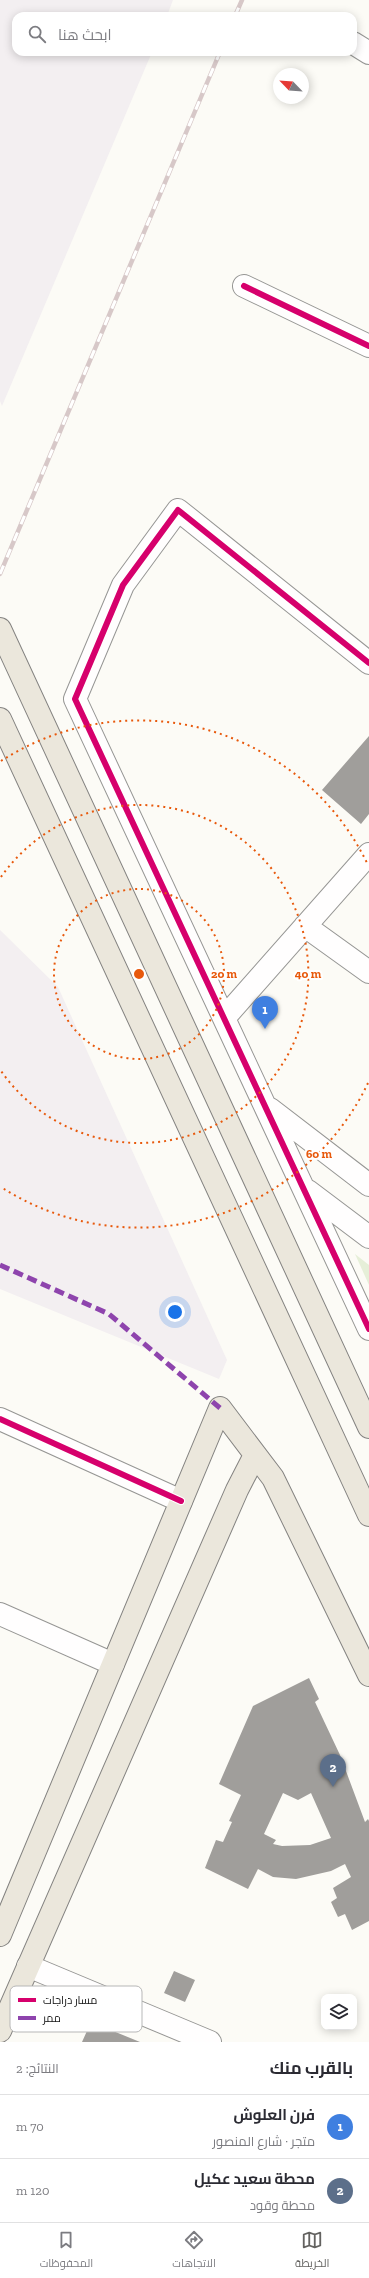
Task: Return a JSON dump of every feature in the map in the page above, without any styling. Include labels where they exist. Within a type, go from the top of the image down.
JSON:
[{"type":"main road","points":[[0,629],[369,1427]]},
{"type":"main road","points":[[0,718],[369,1515]]},
{"type":"main road","points":[[0,1935],[220,1408],[273,1478],[369,1675]]},
{"type":"main road","points":[[19,1986],[237,1490],[255,1455]]},
{"type":"main road","points":[[0,2031],[10,2008]]},
{"type":"street","points":[[357,46],[369,53]]},
{"type":"street","points":[[244,286],[369,346]]},
{"type":"street","points":[[369,663],[178,510],[123,585],[75,699],[267,1106],[369,1328]]},
{"type":"street","points":[[225,1017],[369,854]]},
{"type":"street","points":[[305,926],[369,972]]},
{"type":"street","points":[[267,1106],[369,1185]]},
{"type":"street","points":[[305,1189],[369,1237]]},
{"type":"street","points":[[0,1419],[181,1501]]},
{"type":"street","points":[[0,1614],[113,1664]]},
{"type":"street","points":[[28,1966],[76,1986]]},
{"type":"street","points":[[142,2014],[210,2042]]},
{"type":"shaded area","points":[[0,0],[173,0],[168,12],[12,12],[12,56],[150,56],[2,406],[0,401]]},
{"type":"shaded area","points":[[0,930],[58,987],[227,1360],[219,1379],[0,1289]]},
{"type":"green space","points":[[355,1254],[369,1265],[369,1285]]},
{"type":"building","points":[[369,736],[369,814],[361,824],[322,790]]},
{"type":"building","points":[[309,1678],[319,1699],[315,1702],[340,1755],[365,1822],[368,1819],[369,1821],[369,1921],[352,1930],[345,1914],[338,1917],[331,1902],[337,1898],[333,1888],[351,1877],[345,1864],[331,1871],[296,1879],[273,1877],[258,1869],[248,1889],[205,1868],[216,1840],[223,1842],[232,1822],[229,1821],[241,1795],[219,1784],[253,1706]],"holes":[[[283,1793],[298,1800],[311,1793],[331,1838],[310,1845],[282,1846],[273,1844],[276,1840],[264,1834]]]},
{"type":"building","points":[[174,1971],[195,1980],[185,2002],[164,1993]]},
{"type":"building","points":[[86,2032],[116,2032],[140,2042],[82,2042]]},
{"type":"railway","points":[[237,12],[242,0]]},
{"type":"railway","points":[[0,574],[218,56]]},
{"type":"marked path","points":[[0,1265],[109,1314],[220,1408]]},
{"type":"cycle path","points":[[244,286],[369,346]]},
{"type":"cycle path","points":[[369,663],[178,510],[123,585],[75,699],[369,1329]]},
{"type":"cycle path","points":[[0,1419],[181,1501]]},
{"type":"place","name":"فرن العلوش","points":[[265,1029]]},
{"type":"place","name":"محطة سعيد عكيل","points":[[333,1787]]}]
